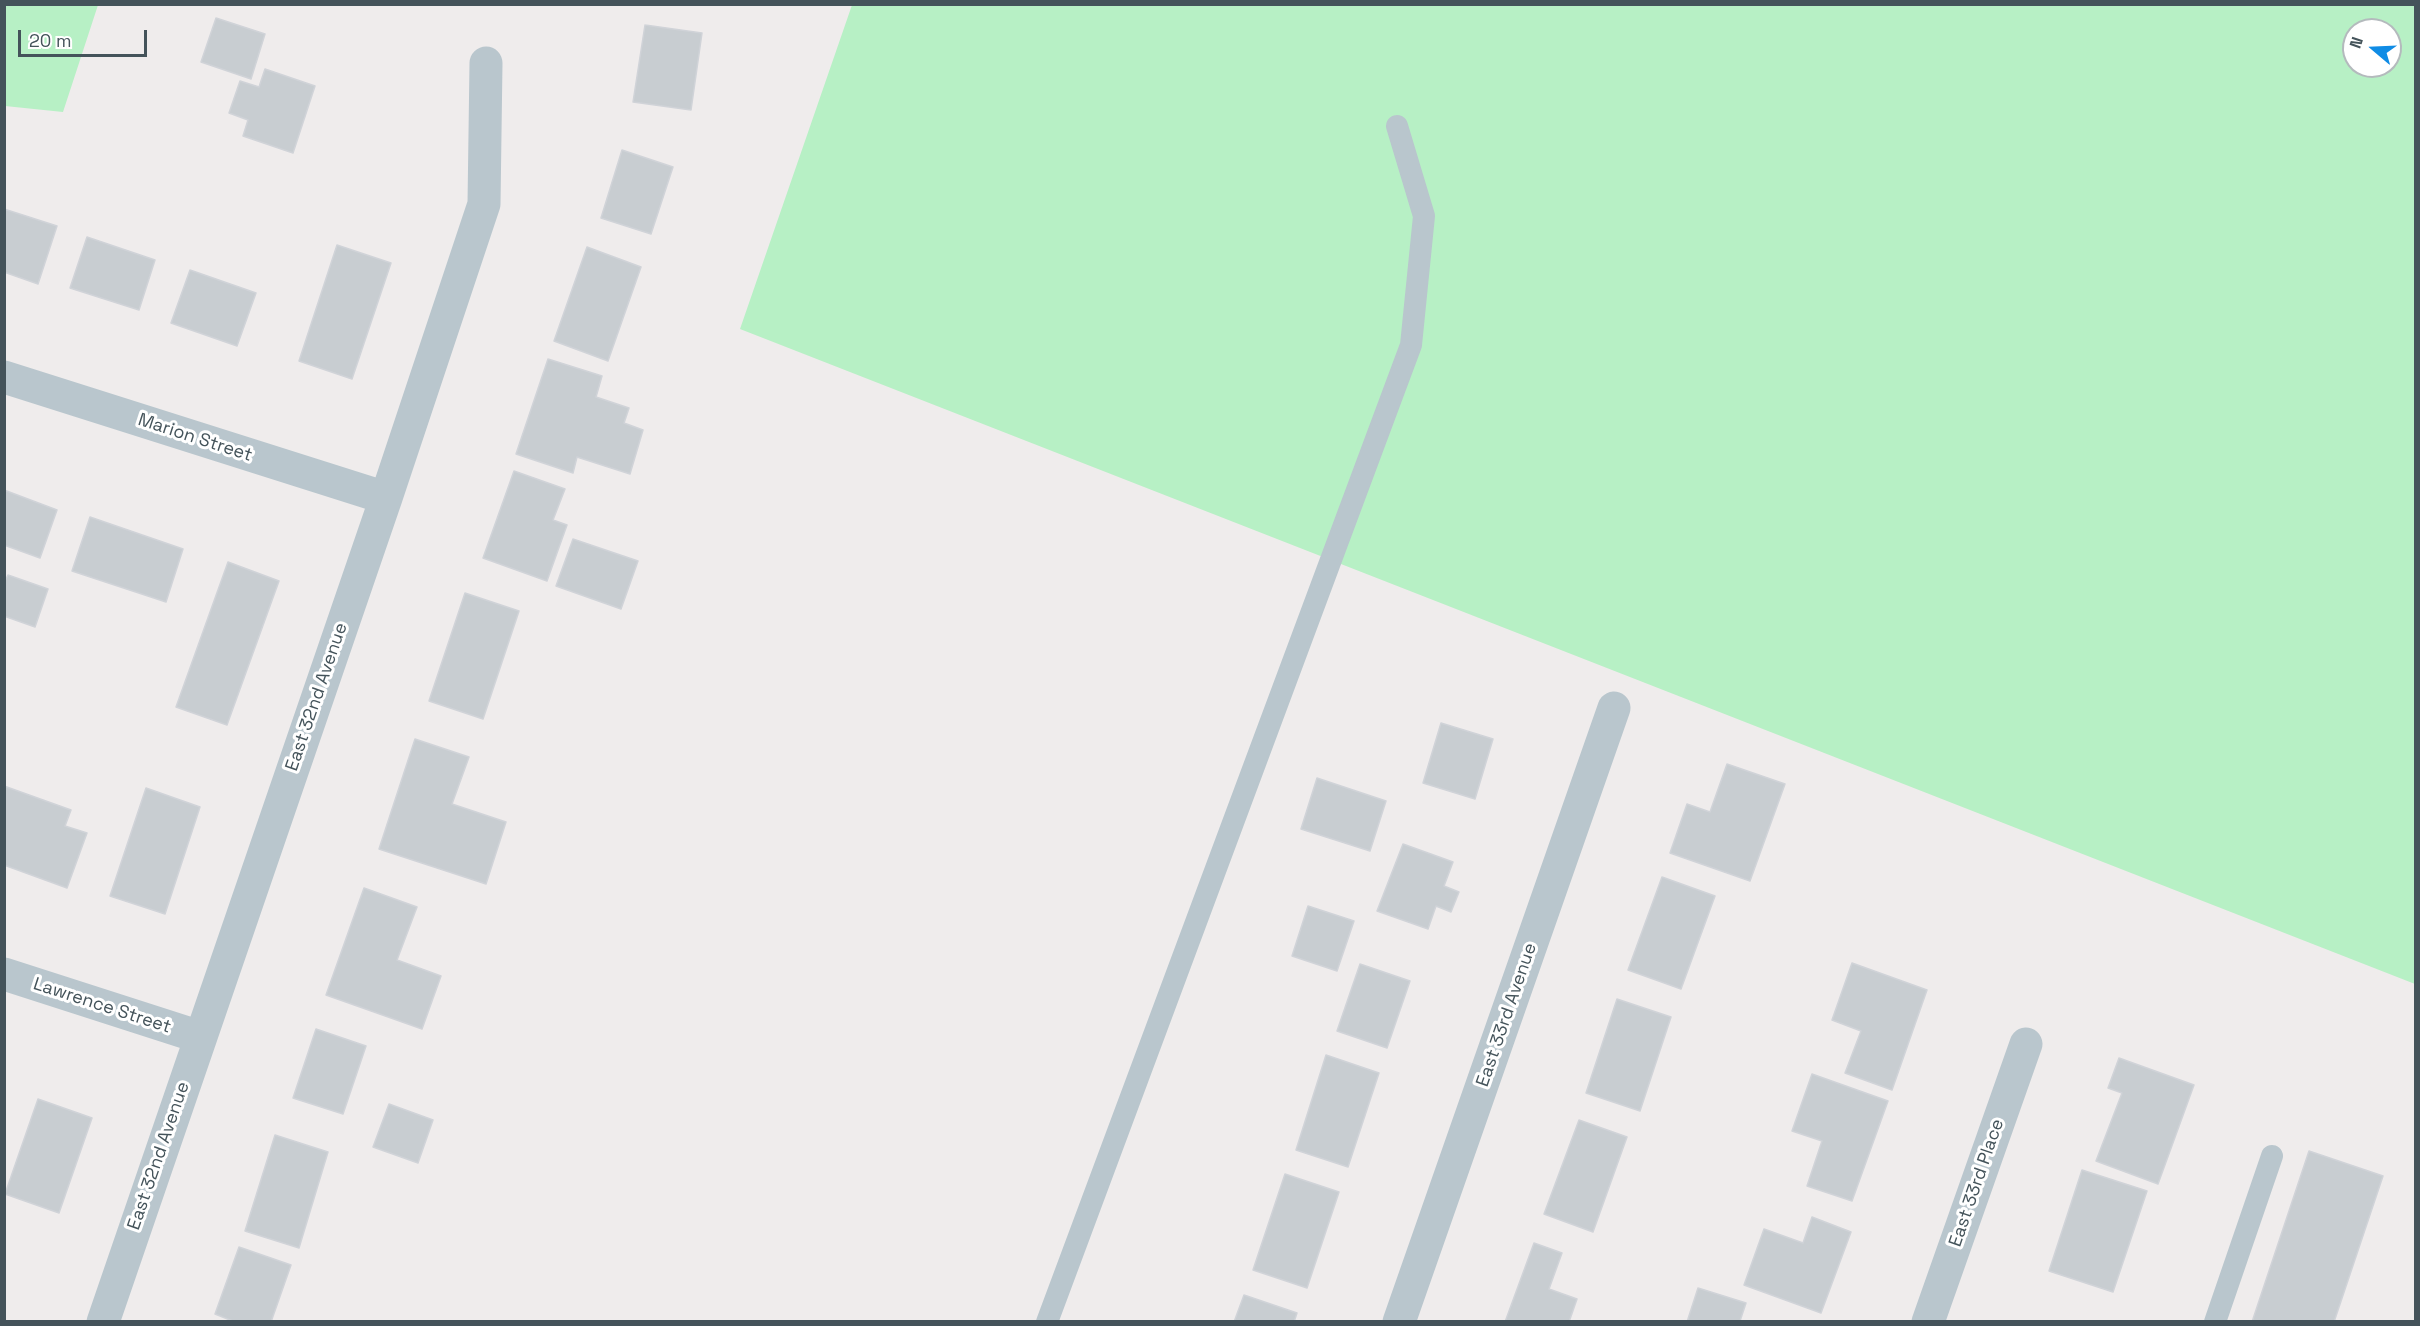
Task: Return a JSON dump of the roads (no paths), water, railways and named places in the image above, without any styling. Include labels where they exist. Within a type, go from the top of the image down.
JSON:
[{"type":"street","name":"East 32nd Avenue","points":[[103,1322],[386,498],[484,204],[486,63]]},
{"type":"street","name":"Marion Street","points":[[4,377],[386,498]]},
{"type":"street","name":"East 33rd Avenue","points":[[1399,1322],[1614,708]]},
{"type":"street","name":"Lawrence Street","points":[[4,974],[200,1037]]},
{"type":"street","name":"East 33rd Place","points":[[1928,1322],[2026,1044]]},
{"type":"lane","points":[[1047,1322],[1411,345],[1424,216],[1397,126]]},
{"type":"lane","points":[[2215,1322],[2272,1156]]}]
